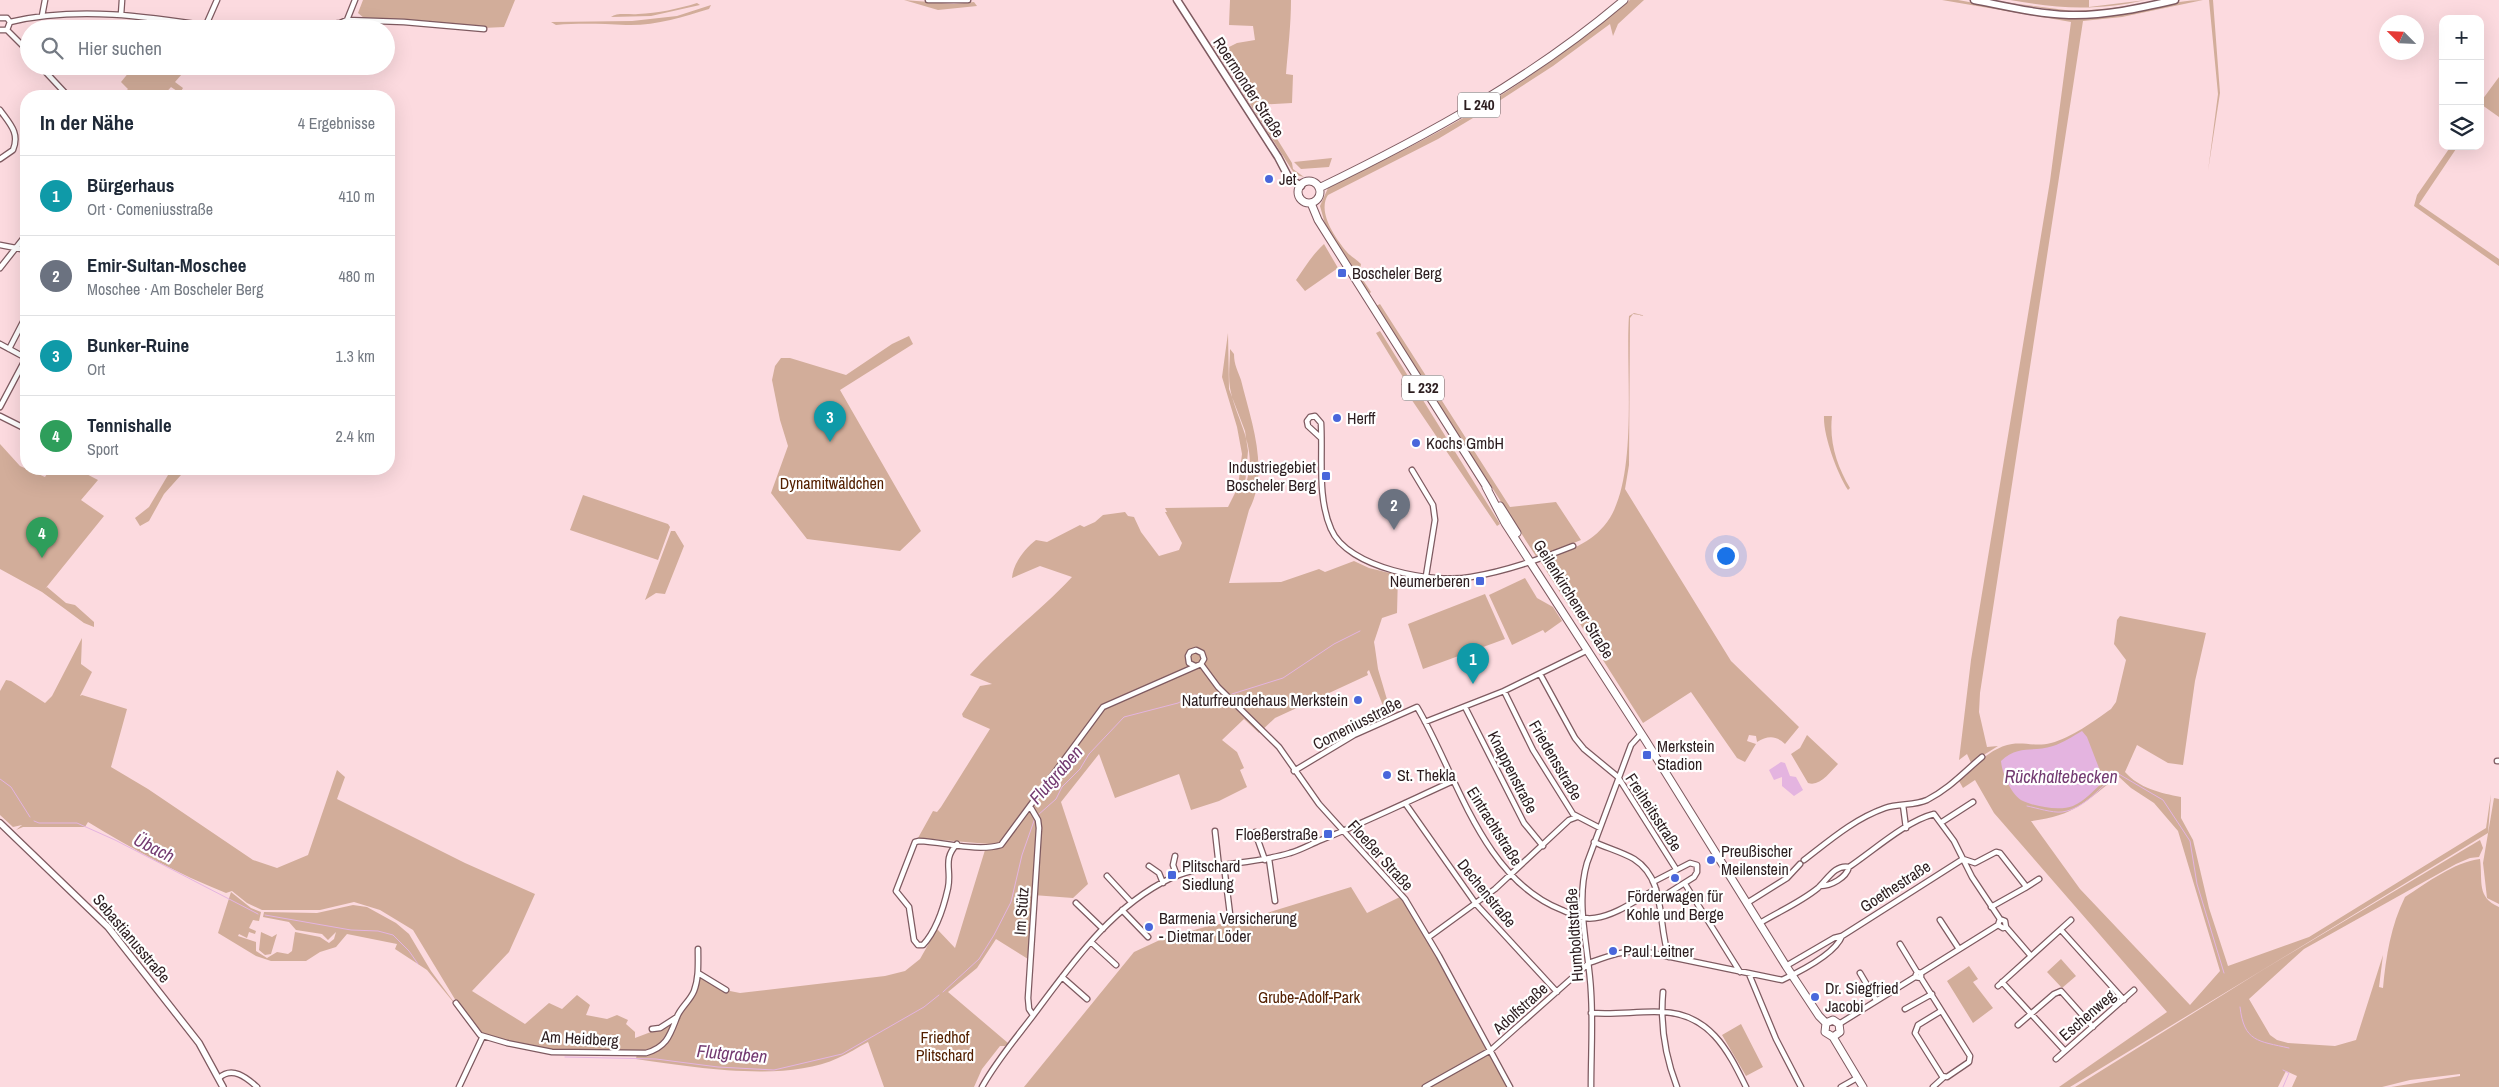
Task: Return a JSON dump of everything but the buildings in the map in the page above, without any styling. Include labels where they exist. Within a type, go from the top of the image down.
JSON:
[{"type":"main road","name":"Roermonder Straße","points":[[1177,0],[1278,157],[1289,178],[1300,186]]},
{"type":"main road","name":"L 240","points":[[1319,188],[1382,158],[1486,101],[1558,53],[1624,0]]},
{"type":"main road","points":[[1974,0],[2045,13],[2075,15],[2116,13],[2175,0]]},
{"type":"main road","points":[[1309,181],[1315,183],[1319,188],[1319,197],[1311,203],[1301,199],[1299,193],[1300,186],[1309,181]]},
{"type":"main road","name":"Geilenkirchener Straße","points":[[1311,203],[1318,220],[1486,487],[1504,523],[1532,562],[1642,734],[1786,966],[1826,1023]]},
{"type":"main road","points":[[1826,1023],[1833,1020],[1839,1024],[1840,1032],[1833,1036]]},
{"type":"main road","name":"L 232","points":[[1826,1023],[1825,1032],[1833,1036],[1863,1087]]},
{"type":"street","points":[[42,16],[44,0]]},
{"type":"street","points":[[121,15],[122,0]]},
{"type":"street","points":[[208,20],[217,0]]},
{"type":"street","points":[[347,20],[354,0]]},
{"type":"street","points":[[928,0],[945,2],[968,0]]},
{"type":"street","points":[[21,20],[81,12],[164,20]]},
{"type":"street","points":[[0,18],[4,17],[10,22]]},
{"type":"street","points":[[20,20],[10,22],[2,31],[20,45]]},
{"type":"street","points":[[395,22],[484,29]]},
{"type":"street","points":[[48,75],[62,90]]},
{"type":"street","points":[[0,110],[15,130],[16,136],[13,150],[0,160]]},
{"type":"street","points":[[0,268],[20,243]]},
{"type":"street","points":[[0,245],[20,249]]},
{"type":"street","points":[[9,349],[20,328]]},
{"type":"street","points":[[0,344],[20,355]]},
{"type":"street","points":[[0,407],[20,369]]},
{"type":"street","points":[[0,416],[20,427]]},
{"type":"street","points":[[1322,438],[1308,426],[1307,421],[1310,417],[1315,416],[1319,419],[1322,438],[1325,509],[1330,528],[1339,542],[1354,556],[1374,564],[1446,579],[1470,577],[1532,562],[1573,546]]},
{"type":"street","points":[[1412,470],[1433,505],[1435,520],[1426,576]]},
{"type":"street","name":"Floeßer Straße","points":[[1195,666],[1188,659],[1189,654],[1194,650],[1202,653],[1204,659],[1201,664],[1222,692],[1279,747],[1294,771],[1343,832],[1405,899],[1429,937],[1510,1087]]},
{"type":"street","name":"Comeniusstraße","points":[[1294,771],[1354,736],[1417,707],[1425,722],[1504,691],[1588,650]]},
{"type":"street","points":[[957,844],[948,858],[948,888],[934,929],[923,945],[918,945],[914,940],[909,907],[896,891],[915,842],[918,841],[957,844],[985,847],[1003,844],[1103,707],[1201,664]]},
{"type":"street","name":"Freiheitsstraße","points":[[1540,674],[1580,744],[1618,777],[1676,869]]},
{"type":"street","name":"Friedensstraße","points":[[1504,691],[1534,750],[1577,817],[1600,828]]},
{"type":"street","name":"Knappenstraße","points":[[1465,707],[1524,823],[1542,846]]},
{"type":"street","name":"Eintrachtstraße","points":[[1425,722],[1452,780],[1484,838],[1511,876],[1535,897],[1551,906],[1584,919]]},
{"type":"street","name":"Humboldtstraße","points":[[1591,1087],[1591,1013],[1583,882],[1594,842],[1618,777],[1631,745],[1642,734]]},
{"type":"street","points":[[1804,860],[1862,817],[1888,806],[1925,801],[1939,793],[1954,784],[1982,757]]},
{"type":"street","points":[[982,1087],[992,1070],[1062,977],[1091,942],[1131,902],[1177,876],[1221,866],[1267,860],[1292,853],[1343,832],[1452,780]]},
{"type":"street","points":[[1942,822],[1972,802]]},
{"type":"street","name":"Dechenstraße","points":[[1405,803],[1476,904],[1557,992]]},
{"type":"street","points":[[1902,805],[1906,828]]},
{"type":"street","name":"Im Stütz","points":[[1031,808],[1038,820],[1028,998],[1029,1009],[1033,1015]]},
{"type":"street","points":[[1820,886],[1823,880],[1833,873],[1843,867],[1849,867],[1906,828],[1934,814],[1942,822],[1991,907],[2000,920],[2005,920],[2006,926],[2031,956]]},
{"type":"street","points":[[1429,937],[1476,904],[1511,876],[1569,820],[1577,817]]},
{"type":"street","name":"Sebastianusstraße","points":[[0,823],[108,927],[199,1043],[223,1087]]},
{"type":"street","points":[[1215,831],[1230,914]]},
{"type":"street","points":[[1255,832],[1267,860],[1274,901]]},
{"type":"street","points":[[1594,842],[1631,857],[1639,863],[1653,882],[1659,899],[1663,939],[1669,957]]},
{"type":"street","points":[[1963,859],[1975,863],[1996,852],[2000,853],[2025,888]]},
{"type":"street","points":[[1175,856],[1173,865],[1177,876]]},
{"type":"street","name":"Goethestraße","points":[[1786,966],[1834,938],[1842,936],[1963,859]]},
{"type":"street","points":[[1653,882],[1690,863],[1697,865],[1697,872],[1685,884],[1659,899]]},
{"type":"street","points":[[1747,903],[1787,878],[1800,864]]},
{"type":"street","points":[[1150,866],[1158,872],[1163,883]]},
{"type":"street","points":[[1760,923],[1820,886],[1829,885],[1848,872],[1849,867]]},
{"type":"street","points":[[1107,876],[1131,902]]},
{"type":"street","points":[[1991,907],[2039,879]]},
{"type":"street","points":[[1685,884],[1740,972]]},
{"type":"street","points":[[1584,919],[1596,918],[1617,912],[1656,889]]},
{"type":"street","points":[[1076,903],[1103,929]]},
{"type":"street","points":[[1122,910],[1148,937]]},
{"type":"street","points":[[1940,920],[1959,949]]},
{"type":"street","points":[[1839,1024],[1998,925],[2000,920]]},
{"type":"street","points":[[1998,986],[2071,920]]},
{"type":"street","points":[[1998,925],[2003,928],[2006,926]]},
{"type":"street","points":[[2060,930],[2124,1000]]},
{"type":"street","name":"Goethestraße","points":[[1792,975],[1831,950],[1842,936]]},
{"type":"street","points":[[1091,942],[1116,965]]},
{"type":"street","points":[[1900,944],[1932,994],[1970,1060],[1955,1072],[1944,1077],[1934,1087]]},
{"type":"street","points":[[652,1029],[660,1028],[677,1017],[694,991],[698,973],[698,949]]},
{"type":"street","name":"Adolfstraße","points":[[1425,1087],[1491,1050],[1589,963],[1631,950],[1782,980],[1792,975]]},
{"type":"street","points":[[698,973],[726,990]]},
{"type":"street","points":[[1860,973],[1876,1000]]},
{"type":"street","points":[[1749,974],[1772,1032],[1802,1087]]},
{"type":"street","points":[[1062,977],[1087,999]]},
{"type":"street","points":[[2002,982],[2065,1051]]},
{"type":"street","name":"Eschenweg","points":[[2056,1060],[2134,990]]},
{"type":"street","points":[[2018,1025],[2061,991],[2093,1027]]},
{"type":"street","points":[[1663,992],[1661,1012],[1670,1069],[1677,1087]]},
{"type":"street","points":[[1905,1009],[1932,994]]},
{"type":"street","points":[[456,1003],[483,1036],[460,1087]]},
{"type":"street","points":[[1941,1011],[1918,1025],[1915,1033],[1944,1077]]},
{"type":"street","points":[[1591,1013],[1661,1012],[1682,1016],[1715,1034],[1727,1050],[1746,1087]]},
{"type":"street","name":"Am Heidberg","points":[[483,1036],[552,1052],[646,1053],[658,1049],[666,1042],[672,1034],[677,1017]]},
{"type":"street","points":[[219,1078],[226,1074],[240,1074],[257,1087]]},
{"type":"street","points":[[1841,1087],[1857,1078]]},
{"type":"green space","points":[[363,0],[515,0],[504,27],[483,28],[407,20],[364,18],[358,13]]},
{"type":"green space","points":[[904,0],[954,4],[974,2],[977,6],[938,10]]},
{"type":"green space","points":[[1230,0],[1291,0],[1286,74],[1293,75],[1292,103],[1256,105],[1292,163],[1293,169],[1304,177],[1296,175],[1292,170],[1211,43],[1223,50],[1237,43],[1255,40],[1253,26],[1229,25]]},
{"type":"green space","points":[[1630,0],[1644,0],[1618,24],[1613,36],[1610,24],[1553,66],[1473,118],[1438,139],[1328,195],[1325,209],[1329,224],[1346,251],[1361,264],[1359,274],[1371,292],[1369,294],[1325,224],[1320,206],[1328,188],[1427,138],[1485,105],[1559,55]]},
{"type":"green space","points":[[1942,0],[1958,0],[2053,16],[2091,17],[2110,16],[2179,2],[2203,0],[2122,17],[2083,21],[1980,693],[1979,712],[1987,747],[1998,746],[1979,758],[1972,765],[1967,754],[1959,760],[1971,660],[2050,181],[2071,22]]},
{"type":"green space","points":[[1987,0],[2073,11],[2106,9],[2166,0],[2118,10],[2076,13]]},
{"type":"green space","points":[[2010,0],[2089,0],[2089,7],[2146,0],[2128,4],[2078,8]]},
{"type":"green space","points":[[2209,0],[2213,0],[2220,93],[2208,171],[2218,94]]},
{"type":"green space","points":[[697,3],[700,5],[651,16],[611,17],[620,14],[660,12]]},
{"type":"green space","points":[[711,5],[709,9],[699,12],[647,24],[556,25],[551,22],[632,21],[677,16]]},
{"type":"green space","points":[[127,75],[181,75],[175,82],[183,88],[182,90],[176,90],[171,87],[168,90],[127,90],[121,82]]},
{"type":"green space","points":[[2499,77],[2499,117],[2484,106],[2484,97]]},
{"type":"green space","points":[[2448,150],[2455,150],[2419,204],[2499,259],[2499,266],[2414,206],[2417,195]]},
{"type":"green space","points":[[1332,158],[1329,167],[1301,169],[1294,162]]},
{"type":"green space","points":[[1324,244],[1338,268],[1305,291],[1296,280]]},
{"type":"green space","points":[[1380,304],[1510,507],[1556,502],[1581,540],[1537,558],[1376,306]]},
{"type":"green space","points":[[1634,313],[1646,316],[1633,314],[1630,318],[1629,465],[1625,489],[1731,661],[1799,727],[1785,744],[1771,737],[1757,742],[1756,736],[1749,735],[1747,741],[1756,744],[1745,762],[1737,758],[1691,692],[1643,723],[1540,561],[1574,548],[1590,539],[1604,526],[1615,507],[1623,484],[1627,456],[1629,426],[1629,316]]},
{"type":"green space","points":[[1380,331],[1500,524],[1497,526],[1401,384],[1406,382],[1376,333]]},
{"type":"green space","name":"Friedhof Plitschard","points":[[1228,333],[1229,389],[1233,398],[1229,378],[1230,349],[1234,354],[1235,365],[1249,412],[1257,445],[1258,462],[1258,479],[1255,495],[1249,510],[1229,583],[1281,582],[1319,569],[1325,572],[1354,561],[1369,568],[1398,575],[1397,613],[1382,618],[1374,642],[1378,669],[1391,713],[1387,716],[1369,670],[1367,672],[1368,675],[1275,718],[1259,733],[1244,719],[1222,740],[1237,752],[1244,768],[1240,770],[1247,787],[1219,801],[1191,810],[1179,774],[1115,798],[1099,754],[1061,802],[1088,884],[1073,898],[1033,895],[1028,959],[996,939],[977,968],[948,992],[1008,1043],[1005,1046],[1000,1046],[982,1069],[974,1087],[884,1087],[868,1042],[842,1056],[816,1066],[792,1070],[766,1071],[711,1069],[636,1059],[637,1053],[547,1053],[483,1034],[458,1004],[458,1001],[456,1001],[413,930],[380,910],[354,902],[320,910],[262,910],[247,903],[232,891],[226,893],[173,869],[88,822],[85,827],[23,827],[16,830],[22,825],[13,827],[0,815],[0,691],[6,680],[11,681],[45,703],[52,696],[82,638],[81,664],[92,672],[80,696],[127,709],[111,767],[148,789],[253,860],[277,868],[308,855],[337,770],[345,777],[337,799],[465,863],[535,894],[509,952],[472,991],[525,1024],[549,1003],[562,1009],[577,995],[590,1005],[586,1015],[607,1019],[617,1015],[628,1020],[626,1024],[635,1032],[635,1038],[664,1027],[684,1003],[689,1003],[694,995],[699,974],[720,989],[740,993],[885,976],[905,971],[920,959],[937,929],[955,948],[985,850],[988,850],[989,844],[918,838],[933,811],[937,812],[941,807],[990,729],[963,717],[962,714],[980,686],[992,684],[970,675],[1072,577],[1040,566],[1012,578],[1017,562],[1036,540],[1047,542],[1080,525],[1084,527],[1095,522],[1103,515],[1125,512],[1128,516],[1134,517],[1141,532],[1159,556],[1179,550],[1182,543],[1165,512],[1167,512],[1165,508],[1228,507],[1238,487],[1242,454],[1237,427],[1222,377]],"holes":[[[1246,439],[1250,460],[1245,485],[1248,451]]]},
{"type":"green space","name":"Dynamitwäldchen","points":[[909,336],[913,344],[840,390],[921,531],[900,551],[807,539],[771,493],[788,446],[780,420],[772,380],[775,366],[781,358],[790,358],[846,375],[892,344]]},
{"type":"green space","points":[[1824,416],[1832,416],[1831,426],[1835,454],[1850,488],[1848,490],[1839,474],[1832,454],[1824,424]]},
{"type":"green space","points":[[0,444],[20,466],[20,475],[40,475],[45,477],[46,475],[88,475],[98,480],[81,500],[104,516],[45,589],[47,587],[66,603],[75,605],[94,622],[94,627],[84,623],[42,592],[0,569]]},
{"type":"green space","points":[[168,475],[181,475],[164,494],[149,521],[140,526],[135,518],[149,507]]},
{"type":"green space","points":[[583,495],[668,524],[670,527],[658,560],[570,530]]},
{"type":"green space","points":[[671,531],[675,531],[684,546],[665,594],[656,593],[645,600]]},
{"type":"green space","points":[[1525,578],[1537,598],[1553,607],[1562,621],[1545,633],[1543,630],[1512,645],[1489,595]]},
{"type":"green space","points":[[1485,594],[1505,639],[1423,669],[1408,624]]},
{"type":"green space","points":[[2120,616],[2206,633],[2195,681],[2183,765],[2168,763],[2137,745],[2125,772],[2143,786],[2158,792],[2181,797],[2181,818],[2193,840],[2209,908],[2228,966],[2309,937],[2486,828],[2491,794],[2488,833],[2070,1087],[2059,1087],[2167,1012],[1994,813],[1975,780],[1963,788],[1959,781],[1983,758],[1997,749],[2012,744],[2041,745],[2059,741],[2082,729],[2111,709],[2116,702],[2126,660],[2114,644],[2117,620]],"holes":[[[2118,776],[2131,788],[2154,803],[2178,831],[2220,971],[2190,1005],[2080,889],[2031,821],[2058,816],[2069,811],[2087,800]]]},
{"type":"green space","points":[[1807,735],[1838,764],[1821,781],[1812,784],[1808,783],[1791,754],[1800,748]]},
{"type":"green space","points":[[2494,798],[2499,799],[2499,904],[2487,898],[2483,863]]},
{"type":"green space","points":[[2480,840],[2483,848],[2479,857],[2470,858],[2456,864],[2304,949],[2249,999],[2270,1035],[2277,1040],[2288,1043],[2335,1046],[2356,1040],[2383,955],[2379,987],[2383,988],[2390,941],[2405,897],[2460,864],[2480,859],[2482,888],[2487,898],[2499,907],[2499,1087],[2391,1087],[2460,1076],[2460,1074],[2410,1080],[2382,1087],[2292,1087],[2297,1076],[2286,1071],[2278,1087],[2075,1087],[2261,971]]},
{"type":"green space","name":"Grube-Adolf-Park","points":[[1351,887],[1367,913],[1400,897],[1405,900],[1508,1087],[1024,1087],[1134,952],[1162,939],[1205,927],[1254,917]]},
{"type":"green space","points":[[231,892],[251,908],[261,912],[259,921],[253,920],[249,928],[256,931],[255,934],[249,932],[247,938],[239,934],[238,936],[256,942],[256,951],[267,958],[277,952],[288,954],[292,951],[295,932],[320,937],[329,943],[334,939],[336,932],[328,940],[322,934],[296,930],[289,922],[263,917],[264,912],[317,913],[353,905],[367,907],[396,923],[409,934],[431,971],[459,1009],[427,970],[395,949],[397,944],[347,934],[336,947],[320,952],[306,961],[271,961],[256,956],[218,933]]},
{"type":"green space","points":[[261,932],[272,937],[277,934],[271,954],[265,955],[259,950]]},
{"type":"green space","points":[[2061,959],[2076,976],[2062,988],[2047,972]]},
{"type":"green space","points":[[1969,966],[1978,979],[1973,982],[1993,1008],[1973,1023],[1947,981]]},
{"type":"green space","points":[[1741,1024],[1763,1067],[1746,1076],[1722,1035]]},
{"type":"water","name":"Rückhaltebecken","points":[[2082,731],[2087,737],[2104,781],[2082,801],[2068,807],[2041,807],[2023,801],[2015,794],[2008,784],[2001,761],[2014,752],[2057,745]]},
{"type":"water","points":[[1781,762],[1785,763],[1790,776],[1796,777],[1803,790],[1794,796],[1782,786],[1782,777],[1774,780],[1769,770]]},
{"type":"waterway","name":"Flutgraben","points":[[1232,694],[1283,678],[1334,644],[1360,631]]},
{"type":"waterway","name":"Flutgraben","points":[[1038,815],[1056,799],[1062,787],[1080,769],[1089,754],[1124,717],[1178,703],[1194,695],[1220,697]]},
{"type":"waterway","points":[[2027,806],[2054,812],[2070,810],[2092,797],[2117,773],[2163,800],[2190,841],[2197,884],[2224,973]]},
{"type":"waterway","name":"Übach","points":[[0,779],[11,787],[30,817]]},
{"type":"waterway","name":"Flutgraben","points":[[943,992],[979,959],[994,935],[1011,902],[1022,855],[1035,818]]},
{"type":"waterway","name":"Übach","points":[[34,821],[39,823],[77,823],[115,840],[258,914]]},
{"type":"waterway","name":"Übach","points":[[265,915],[351,930],[378,931],[393,935],[409,951],[418,964]]},
{"type":"waterway","name":"Flutgraben","points":[[565,1057],[656,1059],[718,1067],[774,1070],[842,1054],[924,1007],[939,995]]},
{"type":"waterway","points":[[2240,1007],[2242,1019],[2249,1034],[2269,1044],[2289,1048]]},
{"type":"waterway","points":[[2283,1070],[2289,1073],[2283,1087]]},
{"type":"place","name":"Jet","points":[[1269,179]]},
{"type":"place","name":"Boscheler Berg","points":[[1342,273]]},
{"type":"place","name":"Herff","points":[[1337,418]]},
{"type":"place","name":"Bunker-Ruine","points":[[830,442]]},
{"type":"place","name":"Kochs GmbH","points":[[1416,443]]},
{"type":"place","name":"Industriegebiet Boscheler Berg","points":[[1326,476]]},
{"type":"place","name":"Emir-Sultan-Moschee","points":[[1394,530]]},
{"type":"place","name":"Tennishalle","points":[[42,558]]},
{"type":"place","name":"Neumerberen","points":[[1480,581]]},
{"type":"place","name":"Bürgerhaus","points":[[1473,684]]},
{"type":"place","name":"Naturfreundehaus Merkstein","points":[[1358,700]]},
{"type":"place","name":"Merkstein Stadion","points":[[1647,755]]},
{"type":"place","name":"St. Thekla","points":[[1387,775]]},
{"type":"place","name":"Floeßerstraße","points":[[1328,834]]},
{"type":"place","name":"Preußischer Meilenstein","points":[[1711,860]]},
{"type":"place","name":"Plitschard Siedlung","points":[[1172,875]]},
{"type":"place","name":"Förderwagen für Kohle und Berge","points":[[1675,878]]},
{"type":"place","name":"Barmenia Versicherung - Dietmar Löder","points":[[1149,927]]},
{"type":"place","name":"Paul Leitner","points":[[1613,951]]},
{"type":"place","name":"Dr. Siegfried Jacobi","points":[[1815,997]]}]
